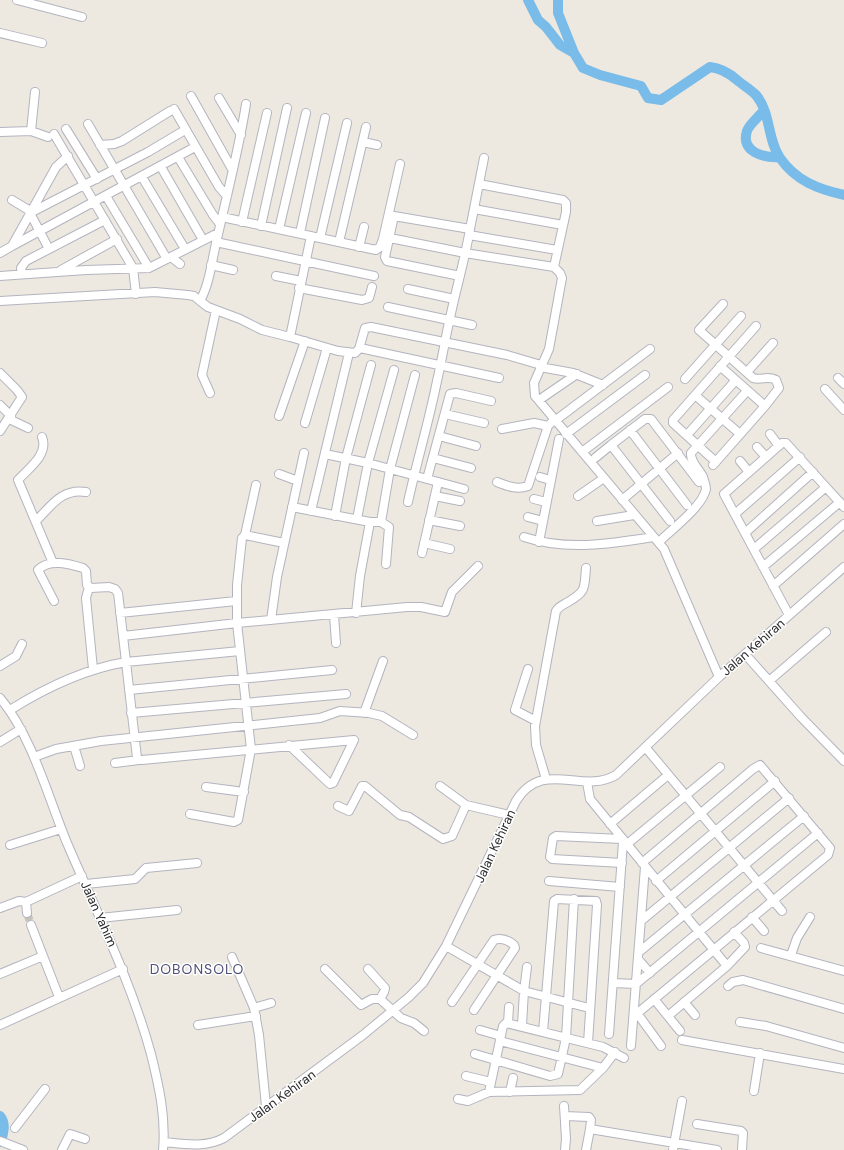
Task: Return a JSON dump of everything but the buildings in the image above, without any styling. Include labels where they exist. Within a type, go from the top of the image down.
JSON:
[{"type":"street","points":[[17,0],[82,17]]},
{"type":"street","points":[[0,33],[42,43]]},
{"type":"street","points":[[31,131],[35,92]]},
{"type":"street","points":[[191,96],[232,169]]},
{"type":"street","points":[[219,98],[241,135]]},
{"type":"street","points":[[200,301],[211,265],[241,135],[246,104]]},
{"type":"street","points":[[261,226],[287,108]]},
{"type":"street","points":[[100,144],[114,144],[122,142],[172,110],[226,196]]},
{"type":"street","points":[[242,222],[267,113]]},
{"type":"street","points":[[279,229],[306,113]]},
{"type":"street","points":[[300,233],[325,118]]},
{"type":"street","points":[[320,238],[346,123]]},
{"type":"street","points":[[88,124],[169,258],[180,264]]},
{"type":"street","points":[[339,242],[366,127]]},
{"type":"street","points":[[66,129],[97,179]]},
{"type":"street","points":[[31,213],[97,179],[185,130]]},
{"type":"street","points":[[0,132],[31,131],[51,136],[68,156],[133,268],[136,294]]},
{"type":"street","points":[[363,142],[377,145]]},
{"type":"street","points":[[0,253],[161,167],[195,147]]},
{"type":"street","points":[[12,246],[56,167],[68,156]]},
{"type":"street","points":[[178,157],[213,216],[221,221],[242,222],[376,250],[380,247],[400,164]]},
{"type":"street","points":[[408,502],[470,232],[484,158]]},
{"type":"street","points":[[161,167],[203,240]]},
{"type":"street","points":[[142,177],[185,249]]},
{"type":"street","points":[[479,184],[563,200],[566,203],[566,212],[554,267]]},
{"type":"street","points":[[106,196],[149,268]]},
{"type":"street","points":[[12,200],[31,213],[49,249]]},
{"type":"street","points":[[474,209],[563,225]]},
{"type":"street","points":[[460,276],[387,261],[385,257],[394,218],[398,216],[557,250]]},
{"type":"street","points":[[22,274],[21,268],[23,263],[105,220]]},
{"type":"street","points":[[359,247],[364,227]]},
{"type":"street","points":[[0,276],[149,268],[218,233]]},
{"type":"street","points":[[290,337],[311,236]]},
{"type":"street","points":[[390,238],[465,253],[554,267],[560,273],[562,278],[549,349],[540,366],[533,391],[555,420],[563,436],[582,452],[634,515],[656,539],[668,556],[719,677]]},
{"type":"street","points":[[59,272],[117,239]]},
{"type":"street","points":[[216,242],[374,276]]},
{"type":"street","points":[[211,265],[233,270]]},
{"type":"street","points":[[276,276],[300,285],[358,300],[369,298],[372,287]]},
{"type":"street","points":[[408,289],[454,299]]},
{"type":"street","points":[[0,301],[155,292],[183,294],[194,296],[216,310],[262,330],[349,353],[358,352],[364,330],[368,327],[507,355],[540,366],[577,374],[603,384]]},
{"type":"street","points":[[723,304],[699,330],[715,345],[728,356],[747,372],[757,380],[768,377],[776,380],[778,384],[778,392],[714,464],[698,445],[673,423],[673,420],[728,356],[756,326]]},
{"type":"street","points":[[388,307],[472,325]]},
{"type":"street","points":[[210,393],[202,375],[216,310]]},
{"type":"street","points":[[685,379],[741,316]]},
{"type":"street","points":[[279,416],[304,341]]},
{"type":"street","points":[[747,372],[773,343]]},
{"type":"street","points":[[305,423],[327,348]]},
{"type":"street","points":[[360,348],[499,378]]},
{"type":"street","points":[[497,482],[509,487],[523,488],[528,486],[548,426],[650,349]]},
{"type":"street","points":[[311,511],[349,353]]},
{"type":"street","points":[[335,516],[346,458],[371,366]]},
{"type":"street","points":[[720,366],[765,406]]},
{"type":"street","points":[[357,519],[368,463],[394,370]]},
{"type":"street","points":[[0,373],[22,396],[22,399],[0,430]]},
{"type":"street","points":[[539,400],[577,374]]},
{"type":"street","points":[[381,522],[390,469],[415,375]]},
{"type":"street","points":[[539,542],[550,480],[563,436],[645,375]]},
{"type":"street","points":[[687,435],[735,380]]},
{"type":"street","points":[[582,452],[668,387]]},
{"type":"street","points":[[825,389],[844,410]]},
{"type":"street","points":[[524,537],[539,542],[590,545],[656,539],[697,505],[706,491],[706,486],[702,476],[690,457],[691,453],[747,391]]},
{"type":"street","points":[[427,479],[450,394],[454,393],[491,401]]},
{"type":"street","points":[[695,395],[740,434]]},
{"type":"street","points":[[0,405],[10,417],[28,428]]},
{"type":"street","points":[[445,414],[484,423]]},
{"type":"street","points":[[595,458],[645,419],[651,419],[699,482]]},
{"type":"street","points":[[502,429],[534,424],[548,426]]},
{"type":"street","points":[[630,430],[687,505]]},
{"type":"street","points":[[770,434],[779,446]]},
{"type":"street","points":[[439,436],[476,446]]},
{"type":"street","points":[[42,437],[45,444],[42,453],[18,480],[53,563]]},
{"type":"street","points":[[763,567],[842,505],[786,443],[779,446],[724,494],[754,549],[763,567],[773,586],[789,615]]},
{"type":"street","points":[[612,445],[670,521]]},
{"type":"street","points":[[757,447],[766,457]]},
{"type":"street","points":[[271,620],[284,543],[304,453]]},
{"type":"street","points":[[622,500],[678,453]]},
{"type":"street","points":[[325,454],[368,463],[464,489]]},
{"type":"street","points":[[735,514],[800,457]]},
{"type":"street","points":[[433,458],[471,468]]},
{"type":"street","points":[[740,461],[749,472]]},
{"type":"street","points":[[745,533],[813,472]]},
{"type":"street","points":[[279,474],[298,481]]},
{"type":"street","points":[[540,477],[550,480]]},
{"type":"street","points":[[578,496],[604,478]]},
{"type":"street","points":[[422,553],[438,482]]},
{"type":"street","points":[[190,814],[237,821],[244,792],[251,748],[245,702],[236,601],[242,538],[245,535],[256,485]]},
{"type":"street","points":[[754,549],[826,487]]},
{"type":"street","points":[[36,521],[67,492],[78,490],[86,492]]},
{"type":"street","points":[[435,496],[460,501]]},
{"type":"street","points":[[534,499],[546,502]]},
{"type":"street","points":[[292,507],[370,522],[381,522],[389,527],[386,564]]},
{"type":"street","points":[[597,520],[634,515]]},
{"type":"street","points":[[528,517],[543,521]]},
{"type":"street","points":[[429,520],[460,526]]},
{"type":"street","points":[[356,613],[360,576],[370,522]]},
{"type":"street","points":[[773,586],[844,524]]},
{"type":"street","points":[[245,535],[284,543]]},
{"type":"street","points":[[424,543],[450,549]]},
{"type":"street","points":[[54,601],[38,570],[44,565],[53,563],[83,568],[86,571],[89,587],[86,598],[93,669]]},
{"type":"street","points":[[123,636],[237,623],[413,607],[445,612],[452,592],[478,566]]},
{"type":"street","name":"Jalan Kehiran","points":[[164,1146],[217,1142],[326,1064],[392,1012],[423,984],[446,946],[509,815],[524,789],[546,779],[560,778],[587,782],[608,780],[616,775],[719,677],[844,566]]},
{"type":"street","points":[[546,779],[536,745],[536,720],[556,611],[560,606],[581,594],[583,591],[586,568]]},
{"type":"street","points":[[89,587],[112,587],[118,593],[135,750],[139,760]]},
{"type":"street","points":[[120,613],[236,601]]},
{"type":"street","points":[[334,615],[336,643]]},
{"type":"street","points":[[769,680],[826,632]]},
{"type":"street","points":[[0,666],[16,656],[22,644]]},
{"type":"street","points":[[10,710],[93,669],[126,662],[240,651]]},
{"type":"street","points":[[745,654],[844,761]]},
{"type":"street","points":[[364,713],[383,661]]},
{"type":"street","points":[[528,669],[516,710],[536,720]]},
{"type":"street","points":[[129,690],[332,670]]},
{"type":"street","points":[[131,713],[346,694]]},
{"type":"street","name":"Jalan Yahim","points":[[0,698],[10,710],[21,729],[34,757],[62,829],[123,969],[140,1014],[155,1070],[162,1104],[164,1146]]},
{"type":"street","points":[[34,757],[48,751],[74,746],[134,737],[320,718],[340,711],[382,716],[413,735]]},
{"type":"street","points":[[0,742],[21,729]]},
{"type":"street","points":[[115,763],[251,748],[289,745],[354,740],[333,783],[330,784],[289,745]]},
{"type":"street","points":[[74,746],[80,766]]},
{"type":"street","points":[[646,748],[782,911]]},
{"type":"street","points":[[622,863],[552,859],[550,857],[553,838],[556,836],[624,842],[686,796],[720,766]]},
{"type":"street","points":[[631,1046],[636,1014],[636,984],[641,925],[643,865],[758,766],[762,766],[828,844],[830,852],[636,1014]]},
{"type":"street","points":[[610,824],[668,775]]},
{"type":"street","points":[[656,881],[775,781]]},
{"type":"street","points":[[587,782],[590,799],[727,966]]},
{"type":"street","points":[[338,806],[349,811],[362,786],[365,786],[400,815],[409,817],[443,839],[452,836],[466,805]]},
{"type":"street","points":[[440,786],[466,805],[509,815]]},
{"type":"street","points":[[206,787],[244,792]]},
{"type":"street","points":[[641,925],[670,898],[789,798]]},
{"type":"street","points":[[638,956],[652,942],[745,867],[804,816]]},
{"type":"street","points":[[10,845],[62,829]]},
{"type":"street","points":[[613,983],[636,984],[818,833]]},
{"type":"street","points":[[609,1034],[624,842]]},
{"type":"street","points":[[86,884],[135,879],[146,868],[197,863]]},
{"type":"street","points":[[0,908],[19,901],[26,902],[82,876]]},
{"type":"street","points":[[549,881],[620,887]]},
{"type":"street","points":[[544,1032],[554,901],[557,899],[592,900],[596,902],[588,1043]]},
{"type":"street","points":[[475,1054],[496,1061],[556,1076],[558,1074],[566,1038],[574,899]]},
{"type":"street","points":[[26,902],[27,912]]},
{"type":"street","points":[[100,918],[177,910]]},
{"type":"street","points":[[752,917],[764,930]]},
{"type":"street","points":[[791,955],[798,938],[810,917]]},
{"type":"street","points":[[31,925],[59,998]]},
{"type":"street","points":[[641,925],[652,942]]},
{"type":"street","points":[[668,1016],[727,966],[745,947],[734,932]]},
{"type":"street","points":[[452,1002],[494,940],[505,939],[510,941],[515,948],[474,1010]]},
{"type":"street","points":[[446,946],[497,977],[524,991],[590,1008]]},
{"type":"street","points":[[761,948],[791,955],[844,971]]},
{"type":"street","points":[[0,974],[43,956]]},
{"type":"street","points":[[638,956],[650,973]]},
{"type":"street","points":[[232,957],[255,1012],[266,1106]]},
{"type":"street","points":[[522,1025],[527,967]]},
{"type":"street","points":[[0,1024],[123,969]]},
{"type":"street","points":[[325,969],[361,1005],[372,999],[380,999],[392,1012],[405,1021],[414,1023],[424,1031]]},
{"type":"street","points":[[368,969],[385,988],[380,999]]},
{"type":"street","points":[[728,986],[733,982],[743,980],[844,1009]]},
{"type":"street","points":[[654,999],[680,1031]]},
{"type":"street","points":[[684,1002],[695,1015]]},
{"type":"street","points":[[198,1025],[255,1012],[272,1003]]},
{"type":"street","points":[[508,1023],[509,1007]]},
{"type":"street","points":[[636,1014],[661,1046]]},
{"type":"street","points":[[740,1022],[766,1026],[844,1048]]},
{"type":"street","points":[[489,1092],[504,1024],[508,1023],[522,1025],[603,1047],[624,1058]]},
{"type":"street","points":[[480,1030],[501,1039],[603,1068]]},
{"type":"street","points":[[682,1040],[844,1069]]},
{"type":"street","points":[[458,1099],[468,1101],[489,1092],[576,1090],[583,1087],[603,1068],[615,1052]]},
{"type":"street","points":[[754,1091],[760,1053]]},
{"type":"street","points":[[466,1076],[491,1082]]},
{"type":"street","points":[[510,1092],[513,1078]]},
{"type":"street","points":[[15,1128],[45,1089]]},
{"type":"street","points":[[674,1146],[682,1101]]},
{"type":"street","points":[[564,1106],[565,1150]]},
{"type":"street","points":[[565,1116],[589,1117],[591,1120],[586,1150]]},
{"type":"street","points":[[697,1124],[741,1131],[743,1134],[742,1150]]},
{"type":"street","points":[[590,1129],[674,1146],[717,1150]]},
{"type":"street","points":[[62,1150],[70,1134],[85,1139]]},
{"type":"street","points":[[0,1141],[20,1149]]},
{"type":"waterway","points":[[528,0],[538,20],[546,27],[560,45],[574,53]]},
{"type":"waterway","points":[[558,0],[558,13],[574,53],[583,68],[600,75],[641,86],[648,98],[661,100],[710,67],[725,71],[754,93],[761,102],[776,151],[786,166],[793,173],[808,183],[825,190],[844,195]]},
{"type":"waterway","points":[[764,110],[748,128],[746,138],[747,144],[750,149],[760,155],[779,157]]},
{"type":"waterway","points":[[0,1116],[4,1129],[0,1142]]},
{"type":"tunnel","points":[[27,913],[31,925]]},
{"type":"district","name":"DOBONSOLO","points":[[197,969]]}]
